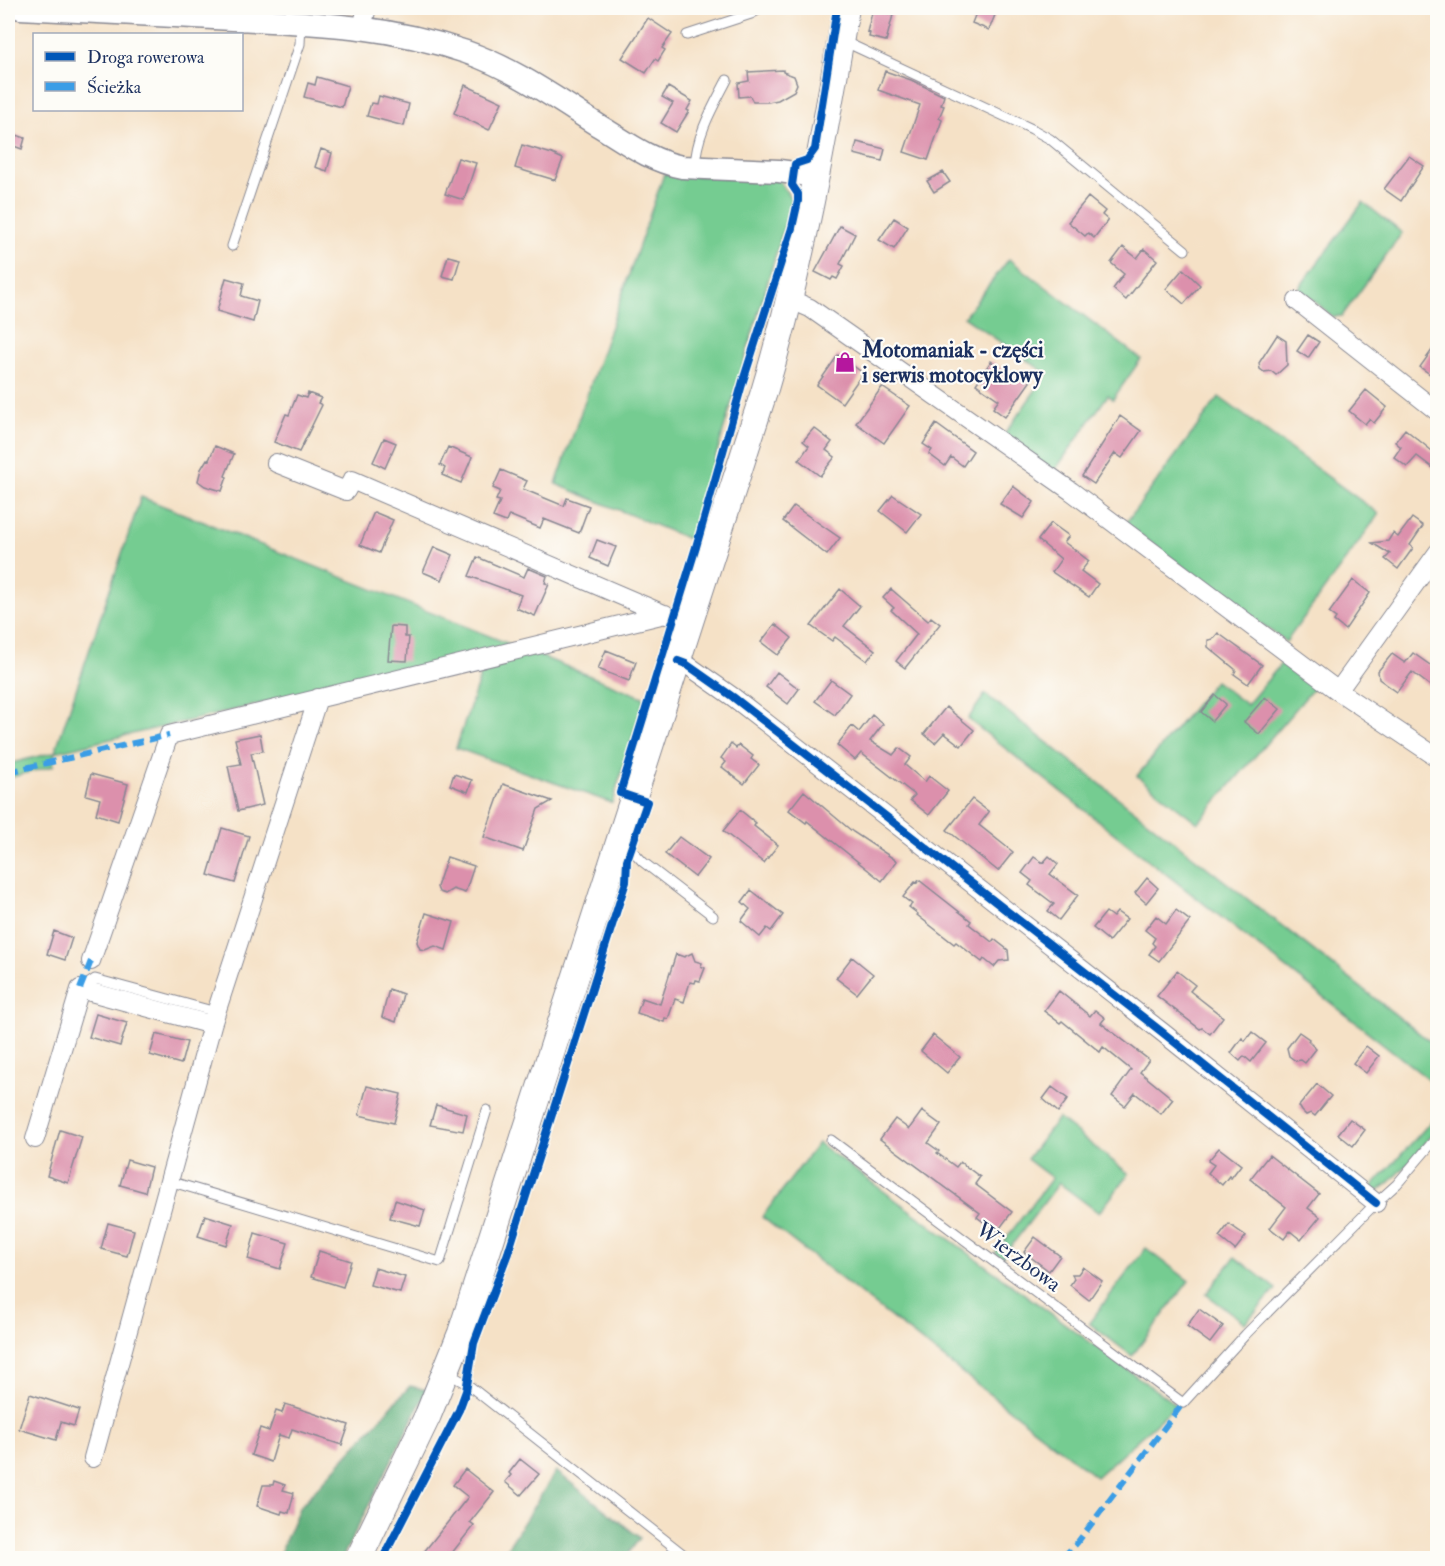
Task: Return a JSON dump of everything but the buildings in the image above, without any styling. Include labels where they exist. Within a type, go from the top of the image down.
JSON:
[{"type":"main road","points":[[359,1558],[419,1435],[446,1373],[489,1248],[766,386],[789,299],[816,176],[846,8]]},
{"type":"street","points":[[20,8],[302,22],[365,17],[469,53],[512,72],[652,158],[666,164],[779,171],[816,176]]},
{"type":"street","points":[[789,299],[820,315],[1071,491],[1338,691],[1437,758]]},
{"type":"street","points":[[1297,301],[1437,412]]},
{"type":"street","points":[[276,463],[346,491],[352,480],[690,624]]},
{"type":"street","points":[[1338,691],[1437,552]]},
{"type":"street","points":[[92,961],[169,735],[452,668],[665,614]]},
{"type":"street","points":[[678,661],[686,664],[733,697],[1162,1032],[1376,1203]]},
{"type":"street","points":[[93,1458],[214,1019],[318,698]]},
{"type":"street","points":[[35,1140],[80,989],[214,1019]]},
{"type":"lane","points":[[687,35],[751,14],[762,8]]},
{"type":"lane","points":[[232,246],[300,44],[302,22]]},
{"type":"lane","points":[[841,40],[1050,139],[1185,250]]},
{"type":"lane","points":[[695,167],[696,149],[708,116],[727,80]]},
{"type":"lane","points":[[619,845],[631,849],[643,862],[713,916]]},
{"type":"lane","points":[[169,1181],[440,1262],[487,1110]]},
{"type":"lane","points":[[1376,1203],[1397,1184],[1437,1136]]},
{"type":"lane","name":"Wierzbowa","points":[[831,1140],[1183,1403],[1246,1334],[1376,1203]]},
{"type":"lane","points":[[446,1373],[467,1384],[687,1558]]},
{"type":"green space","points":[[664,174],[779,180],[792,200],[691,540],[556,484]]},
{"type":"green space","points":[[1363,202],[1402,233],[1342,316],[1333,317],[1299,288]]},
{"type":"green space","points":[[1009,259],[1141,359],[1113,399],[1108,395],[1053,473],[1003,436],[1047,374],[964,317]]},
{"type":"green space","points":[[1219,397],[1379,514],[1286,642],[1125,524]]},
{"type":"green space","points":[[141,497],[512,645],[55,752]]},
{"type":"green space","points":[[535,654],[645,698],[612,803],[456,748],[484,665]]},
{"type":"green space","points":[[1285,659],[1318,683],[1198,823],[1137,776],[1215,681],[1247,705]]},
{"type":"green space","points":[[985,694],[1437,1047],[1437,1086],[968,719]]},
{"type":"green space","points":[[55,752],[53,766],[8,778],[8,764]]},
{"type":"green space","points":[[1437,1115],[1437,1129],[1410,1162],[1378,1191],[1370,1189]]},
{"type":"green space","points":[[1058,1118],[1129,1174],[1099,1213],[1059,1183],[1002,1258],[995,1253],[1052,1178],[1027,1159]]},
{"type":"green space","points":[[818,1143],[1176,1405],[1096,1477],[762,1217]]},
{"type":"green space","points":[[1146,1248],[1189,1281],[1132,1356],[1089,1323]]},
{"type":"green space","points":[[1235,1257],[1276,1289],[1245,1323],[1206,1294]]},
{"type":"green space","points":[[410,1386],[427,1390],[342,1558],[278,1558],[299,1508]]},
{"type":"green space","points":[[556,1471],[640,1538],[625,1558],[501,1558]]},
{"type":"marked path","points":[[8,772],[169,735]]},
{"type":"marked path","points":[[80,989],[91,961]]},
{"type":"marked path","points":[[1062,1558],[1077,1543],[1183,1403]]},
{"type":"cycle path","points":[[383,1558],[459,1410],[466,1391],[474,1343],[508,1253],[626,882],[627,860],[647,802],[620,793],[696,547],[743,381],[792,228],[798,201],[798,194],[792,185],[795,164],[807,160],[815,149],[837,8]]},
{"type":"cycle path","points":[[678,661],[686,664],[733,697],[1162,1032],[1376,1203]]},
{"type":"place","name":"Motomaniak - części i serwis motocyklowy","points":[[845,362]]}]
